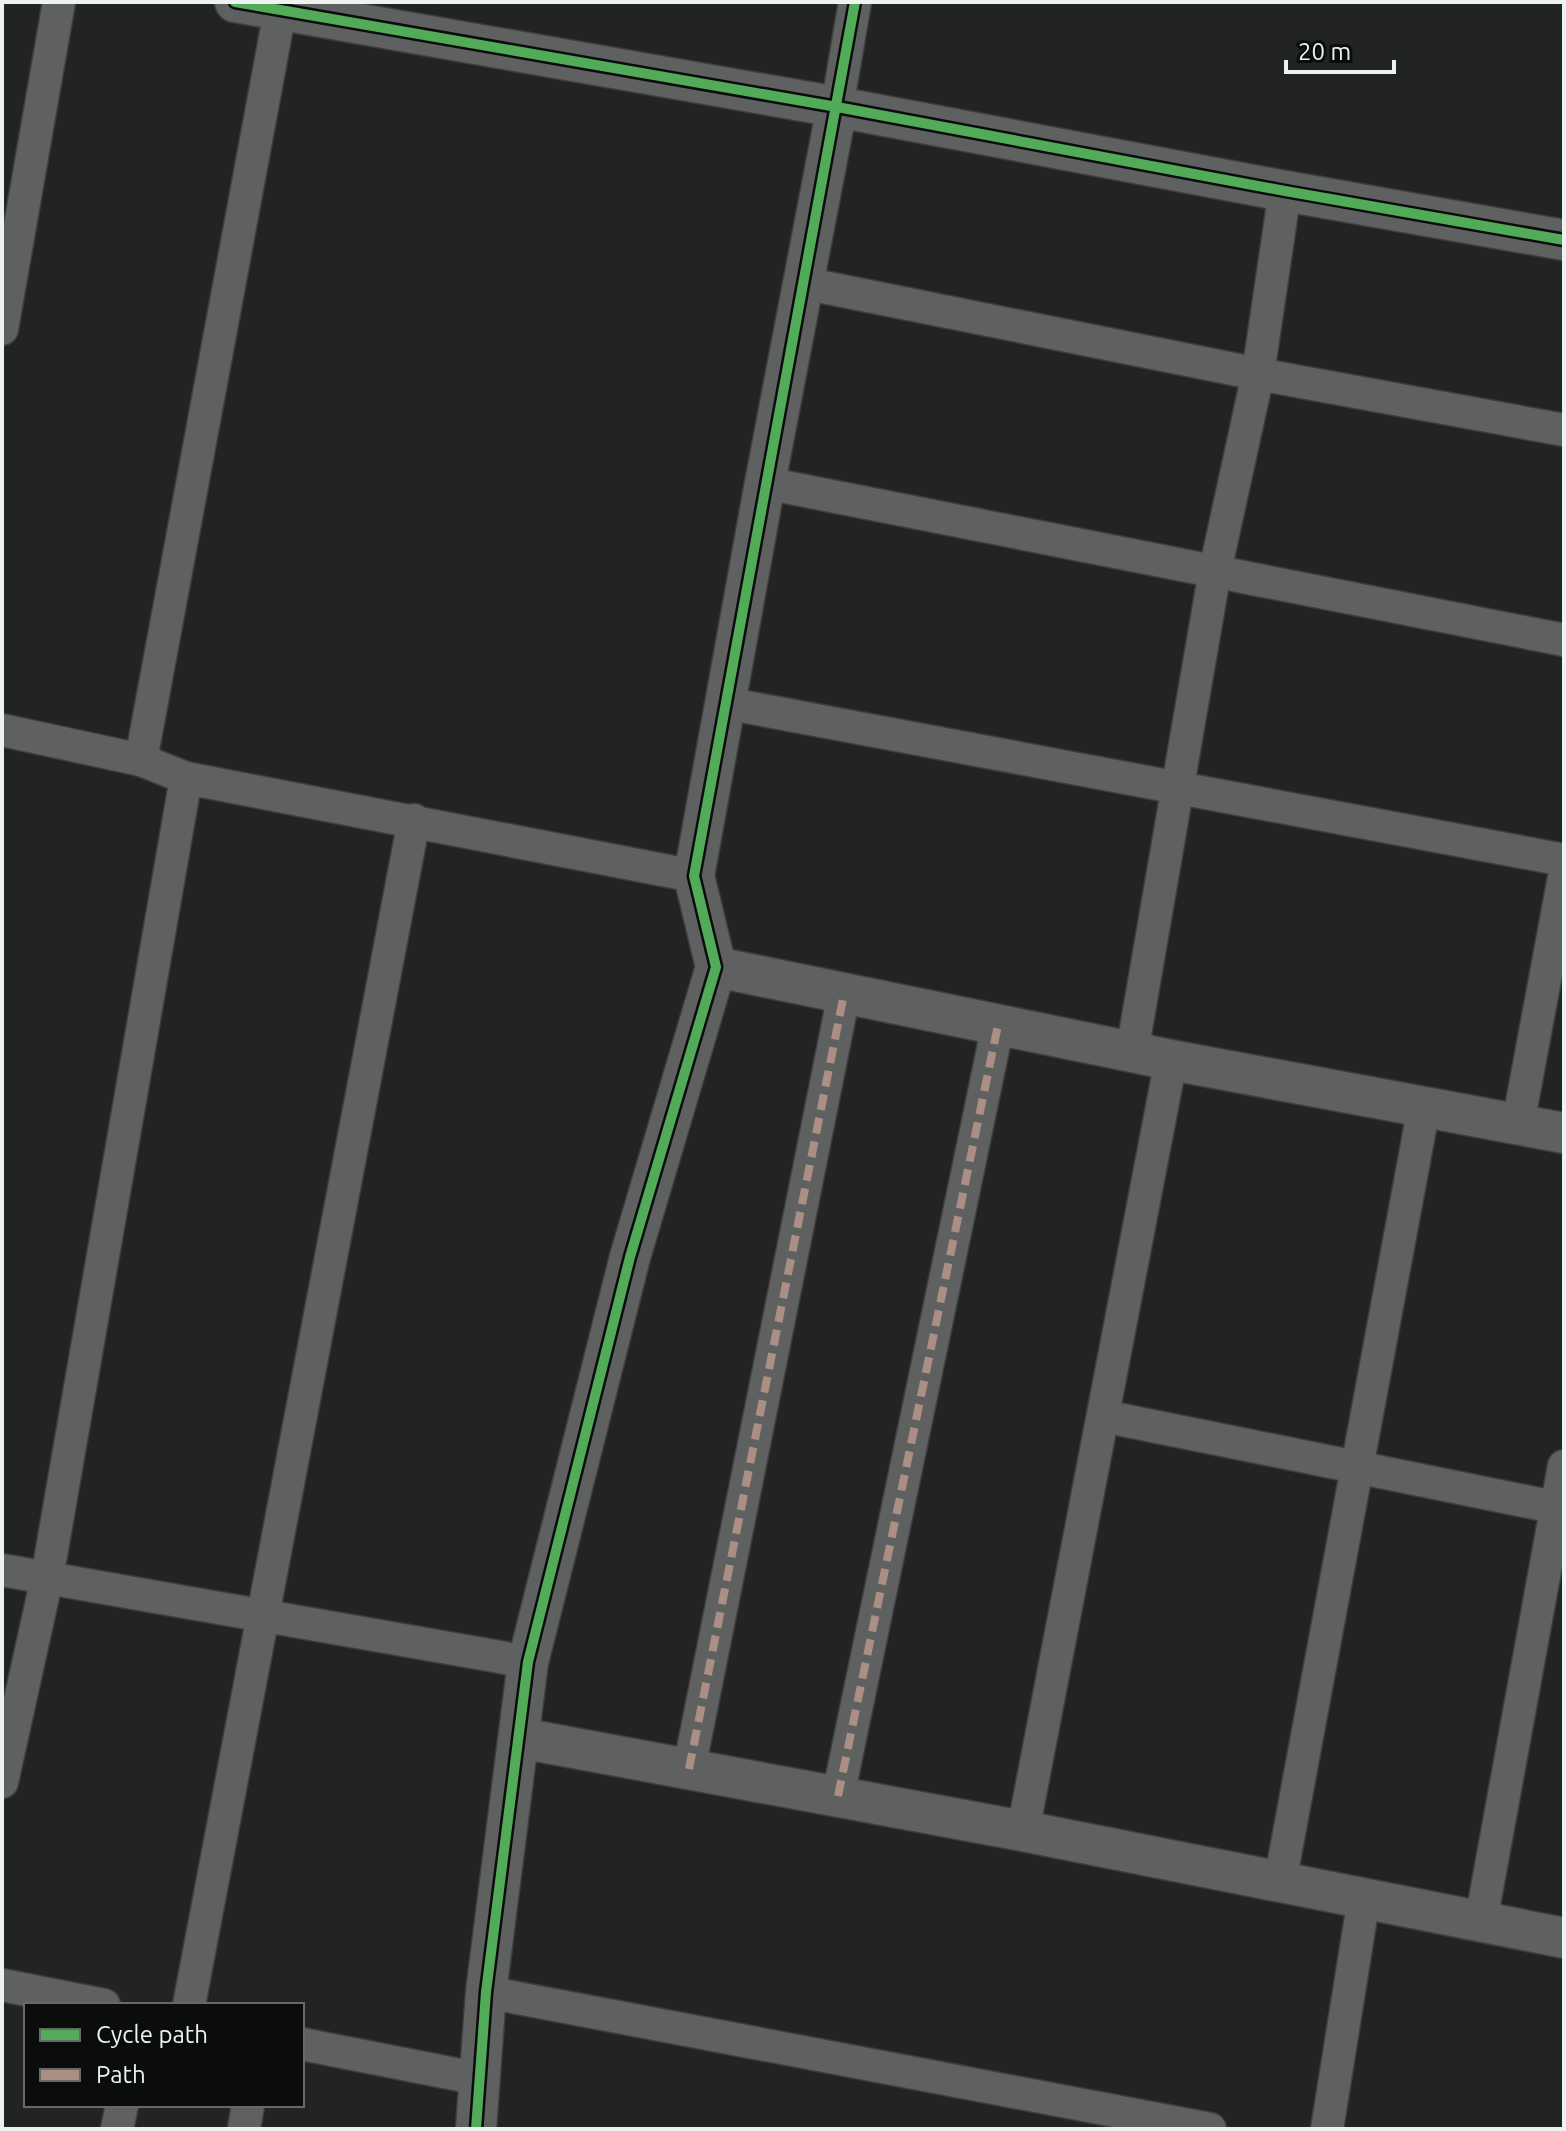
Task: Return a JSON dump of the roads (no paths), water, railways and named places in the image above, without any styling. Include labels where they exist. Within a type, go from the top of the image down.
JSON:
[{"type":"street","points":[[2,329],[59,2]]},
{"type":"street","points":[[235,2],[300,10],[1564,240]]},
{"type":"street","points":[[476,2129],[486,1992],[528,1662],[630,1257],[716,967],[694,876],[855,2]]},
{"type":"street","points":[[141,760],[300,10]]},
{"type":"street","points":[[1132,1052],[1215,571],[1258,374],[1285,191]]},
{"type":"street","points":[[803,283],[1258,374],[1564,430]]},
{"type":"street","points":[[765,483],[1564,640]]},
{"type":"street","points":[[725,703],[1564,860]]},
{"type":"street","points":[[2,730],[141,760],[186,778],[694,876]]},
{"type":"street","points":[[2,1782],[47,1578],[186,778]]},
{"type":"street","points":[[189,2003],[414,820]]},
{"type":"street","points":[[1518,1124],[1564,877]]},
{"type":"street","points":[[716,967],[1171,1060],[1564,1133]]},
{"type":"street","points":[[689,1769],[844,994]]},
{"type":"street","points":[[838,1796],[998,1025]]},
{"type":"street","points":[[1023,1831],[1171,1060]]},
{"type":"street","points":[[1280,1882],[1424,1107]]},
{"type":"street","points":[[1103,1416],[1560,1508]]},
{"type":"street","points":[[1481,1921],[1560,1508],[1564,1466]]},
{"type":"street","points":[[2,1570],[528,1662]]},
{"type":"street","points":[[520,1738],[1023,1831],[1564,1938]]},
{"type":"street","points":[[1327,2129],[1364,1898]]},
{"type":"street","points":[[486,1992],[1082,2118],[1210,2129]]},
{"type":"street","points":[[4,1996],[82,2003]]},
{"type":"street","points":[[304,2044],[480,2079]]},
{"type":"street","points":[[117,2129],[122,2107]]},
{"type":"street","points":[[244,2129],[248,2107]]}]
